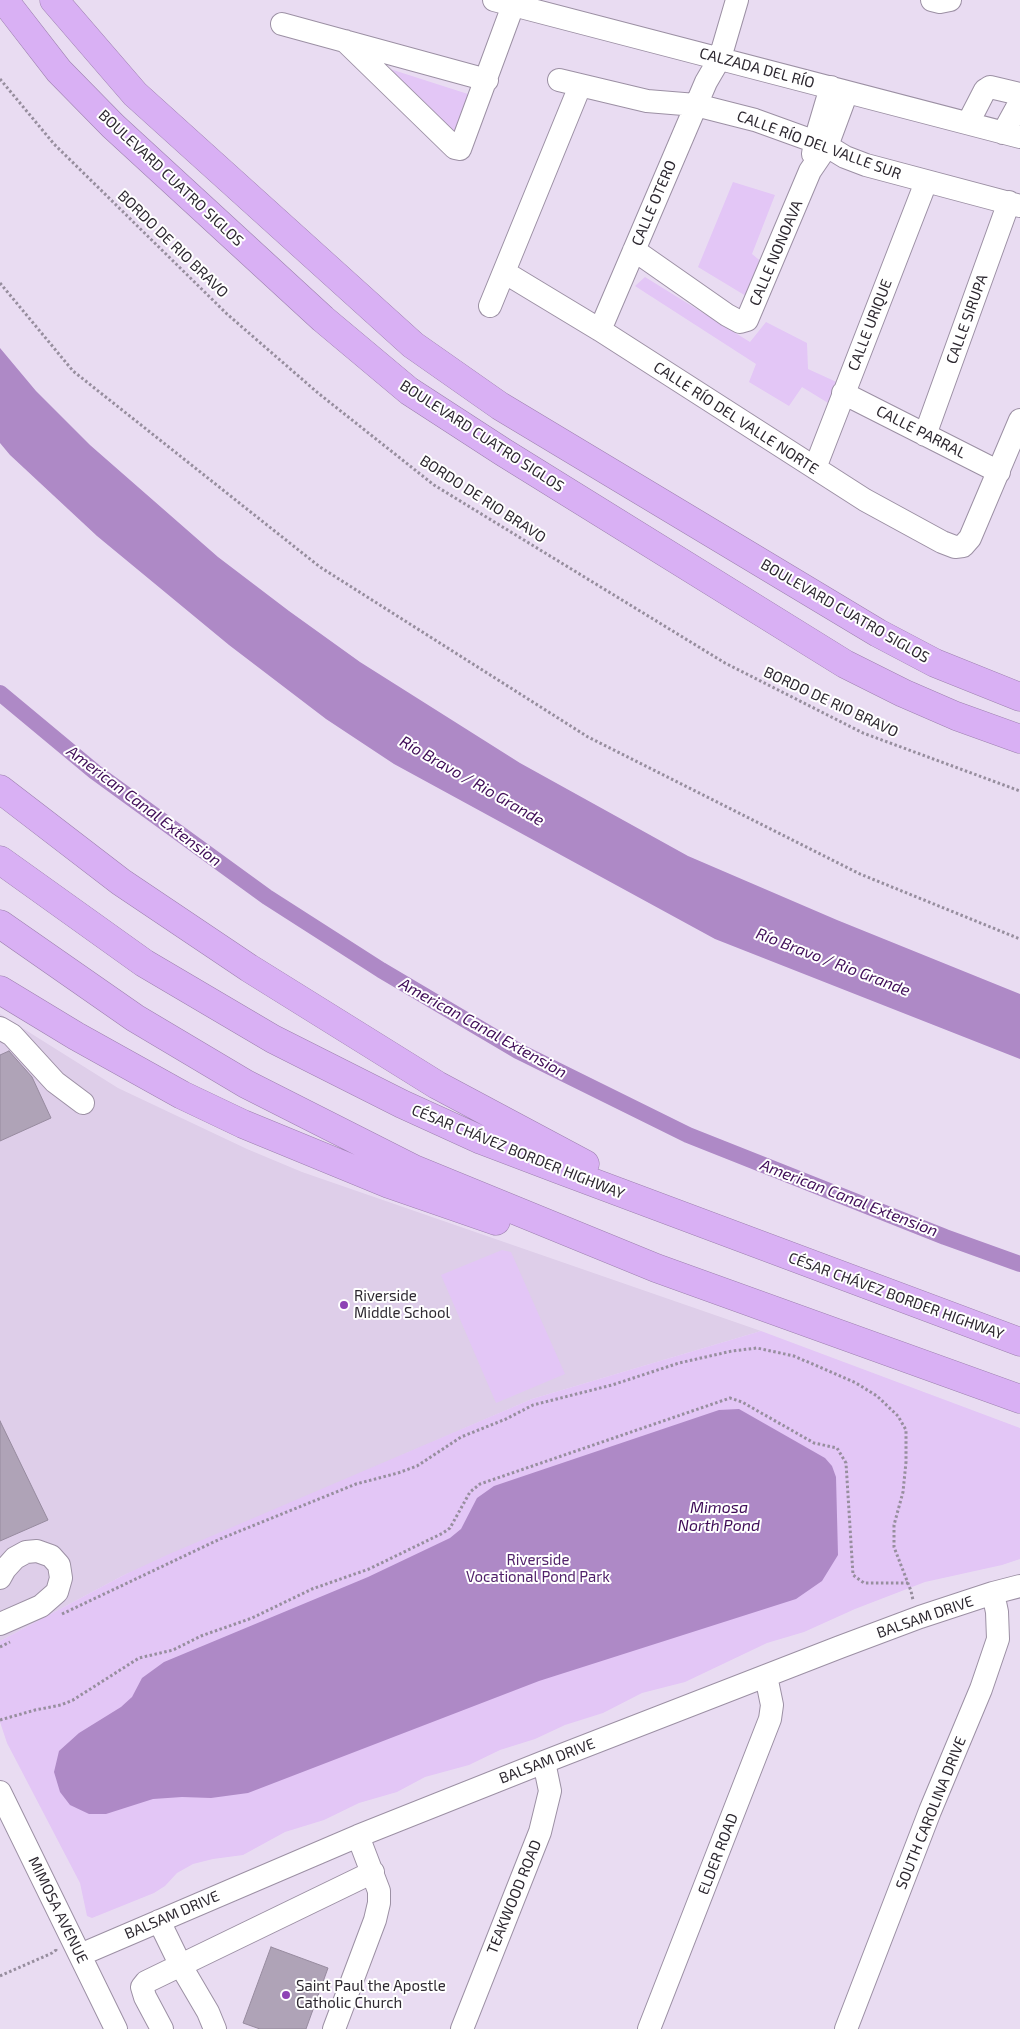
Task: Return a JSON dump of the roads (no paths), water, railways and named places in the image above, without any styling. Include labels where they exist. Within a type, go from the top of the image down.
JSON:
[{"type":"highway","name":"BOULEVARD CUATRO SIGLOS","points":[[4,0],[59,71],[113,126],[323,318],[409,391],[503,452],[845,664],[903,693],[956,716],[1020,739]]},
{"type":"highway","name":"BOULEVARD CUATRO SIGLOS","points":[[54,0],[135,94],[414,345],[500,406],[878,633],[934,663],[1020,697]]},
{"type":"highway","points":[[0,789],[121,882],[249,968],[354,1035],[455,1095],[704,1225]]},
{"type":"highway","name":"CÉSAR CHÁVEZ BORDER HIGHWAY","points":[[0,860],[144,964],[274,1039],[402,1104],[481,1140],[1020,1342]]},
{"type":"highway","points":[[0,924],[135,1018],[246,1084],[414,1169],[656,1268],[1020,1399]]},
{"type":"highway","points":[[0,990],[76,1036],[182,1095],[261,1132],[389,1184],[562,1245],[656,1268]]},
{"type":"street","name":"CALLE OTERO","points":[[713,63],[725,0]]},
{"type":"street","name":"CALLE OTERO","points":[[600,330],[696,105],[737,0]]},
{"type":"street","points":[[932,0],[940,2],[950,0]]},
{"type":"street","name":"CALZADA DEL RÍO","points":[[508,1],[713,63],[839,90],[1011,135]]},
{"type":"street","points":[[345,41],[457,149],[462,147],[487,80],[508,1]]},
{"type":"street","points":[[282,24],[487,80]]},
{"type":"street","name":"CALLE RÍO DEL VALLE SUR","points":[[504,272],[569,83],[647,101],[696,105],[755,120],[821,143],[845,157],[866,164],[926,182],[1014,204]]},
{"type":"street","points":[[968,124],[985,90],[990,88],[1020,94]]},
{"type":"street","name":"CALLE NONOAVA","points":[[634,250],[738,321],[746,320],[810,171],[839,90]]},
{"type":"street","points":[[1011,135],[1020,102]]},
{"type":"street","name":"CALLE URIQUE","points":[[815,468],[926,182]]},
{"type":"street","name":"CALLE SIRUPA","points":[[925,435],[1014,204]]},
{"type":"street","points":[[490,306],[504,272]]},
{"type":"street","name":"CALLE RÍO DEL VALLE NORTE","points":[[504,272],[600,330],[865,500],[942,542],[959,547],[963,546],[970,538],[999,472]]},
{"type":"street","name":"CALLE PARRAL","points":[[843,393],[999,472]]},
{"type":"street","points":[[999,472],[1020,420]]},
{"type":"street","points":[[0,1028],[12,1035],[55,1082],[82,1103]]},
{"type":"street","points":[[0,1578],[15,1558],[26,1552],[37,1551],[51,1556],[59,1565],[61,1578],[57,1592],[8,1631]]},
{"type":"street","name":"BALSAM DRIVE","points":[[80,1955],[358,1836],[544,1762],[920,1617],[1020,1586]]},
{"type":"street","name":"SOUTH CAROLINA DRIVE","points":[[846,2029],[930,1811],[981,1688],[998,1639],[997,1612],[993,1593]]},
{"type":"street","name":"ELDER ROAD","points":[[649,2029],[770,1719],[772,1704],[766,1676]]},
{"type":"street","name":"TEAKWOOD ROAD","points":[[462,2029],[540,1832],[550,1791],[544,1762]]},
{"type":"street","name":"MIMOSA AVENUE","points":[[0,1792],[116,2029]]},
{"type":"street","points":[[334,2029],[375,1920],[379,1903],[379,1891],[358,1836]]},
{"type":"street","points":[[162,2029],[145,1998],[142,1988],[146,1982],[373,1872]]},
{"type":"street","points":[[159,1921],[181,1966],[208,2012],[215,2029]]},
{"type":"water","name":"Río Bravo / Rio Grande","points":[[0,348],[36,391],[90,445],[218,557],[360,662],[520,763],[688,856],[837,920],[1020,994],[1020,1059],[715,939],[394,764],[326,719],[229,645],[97,536],[10,455],[0,443]]},
{"type":"water","name":"Mimosa North Pond","points":[[739,1409],[825,1458],[832,1466],[836,1477],[838,1555],[822,1581],[796,1599],[539,1681],[248,1793],[211,1798],[153,1799],[106,1814],[89,1814],[70,1805],[60,1792],[54,1772],[59,1751],[79,1733],[121,1707],[132,1697],[142,1678],[164,1662],[368,1577],[450,1538],[461,1529],[477,1498],[494,1486],[719,1410]]},
{"type":"waterway","name":"American Canal Extension","points":[[0,693],[95,772],[267,897],[381,970],[518,1051],[688,1135],[945,1237],[1020,1264]]},
{"type":"place","name":"Riverside Middle School","points":[[344,1305]]},
{"type":"place","name":"Saint Paul the Apostle Catholic Church","points":[[286,1995]]},
{"type":"park label","name":"Riverside Vocational Pond Park","points":[[538,1568]]}]
